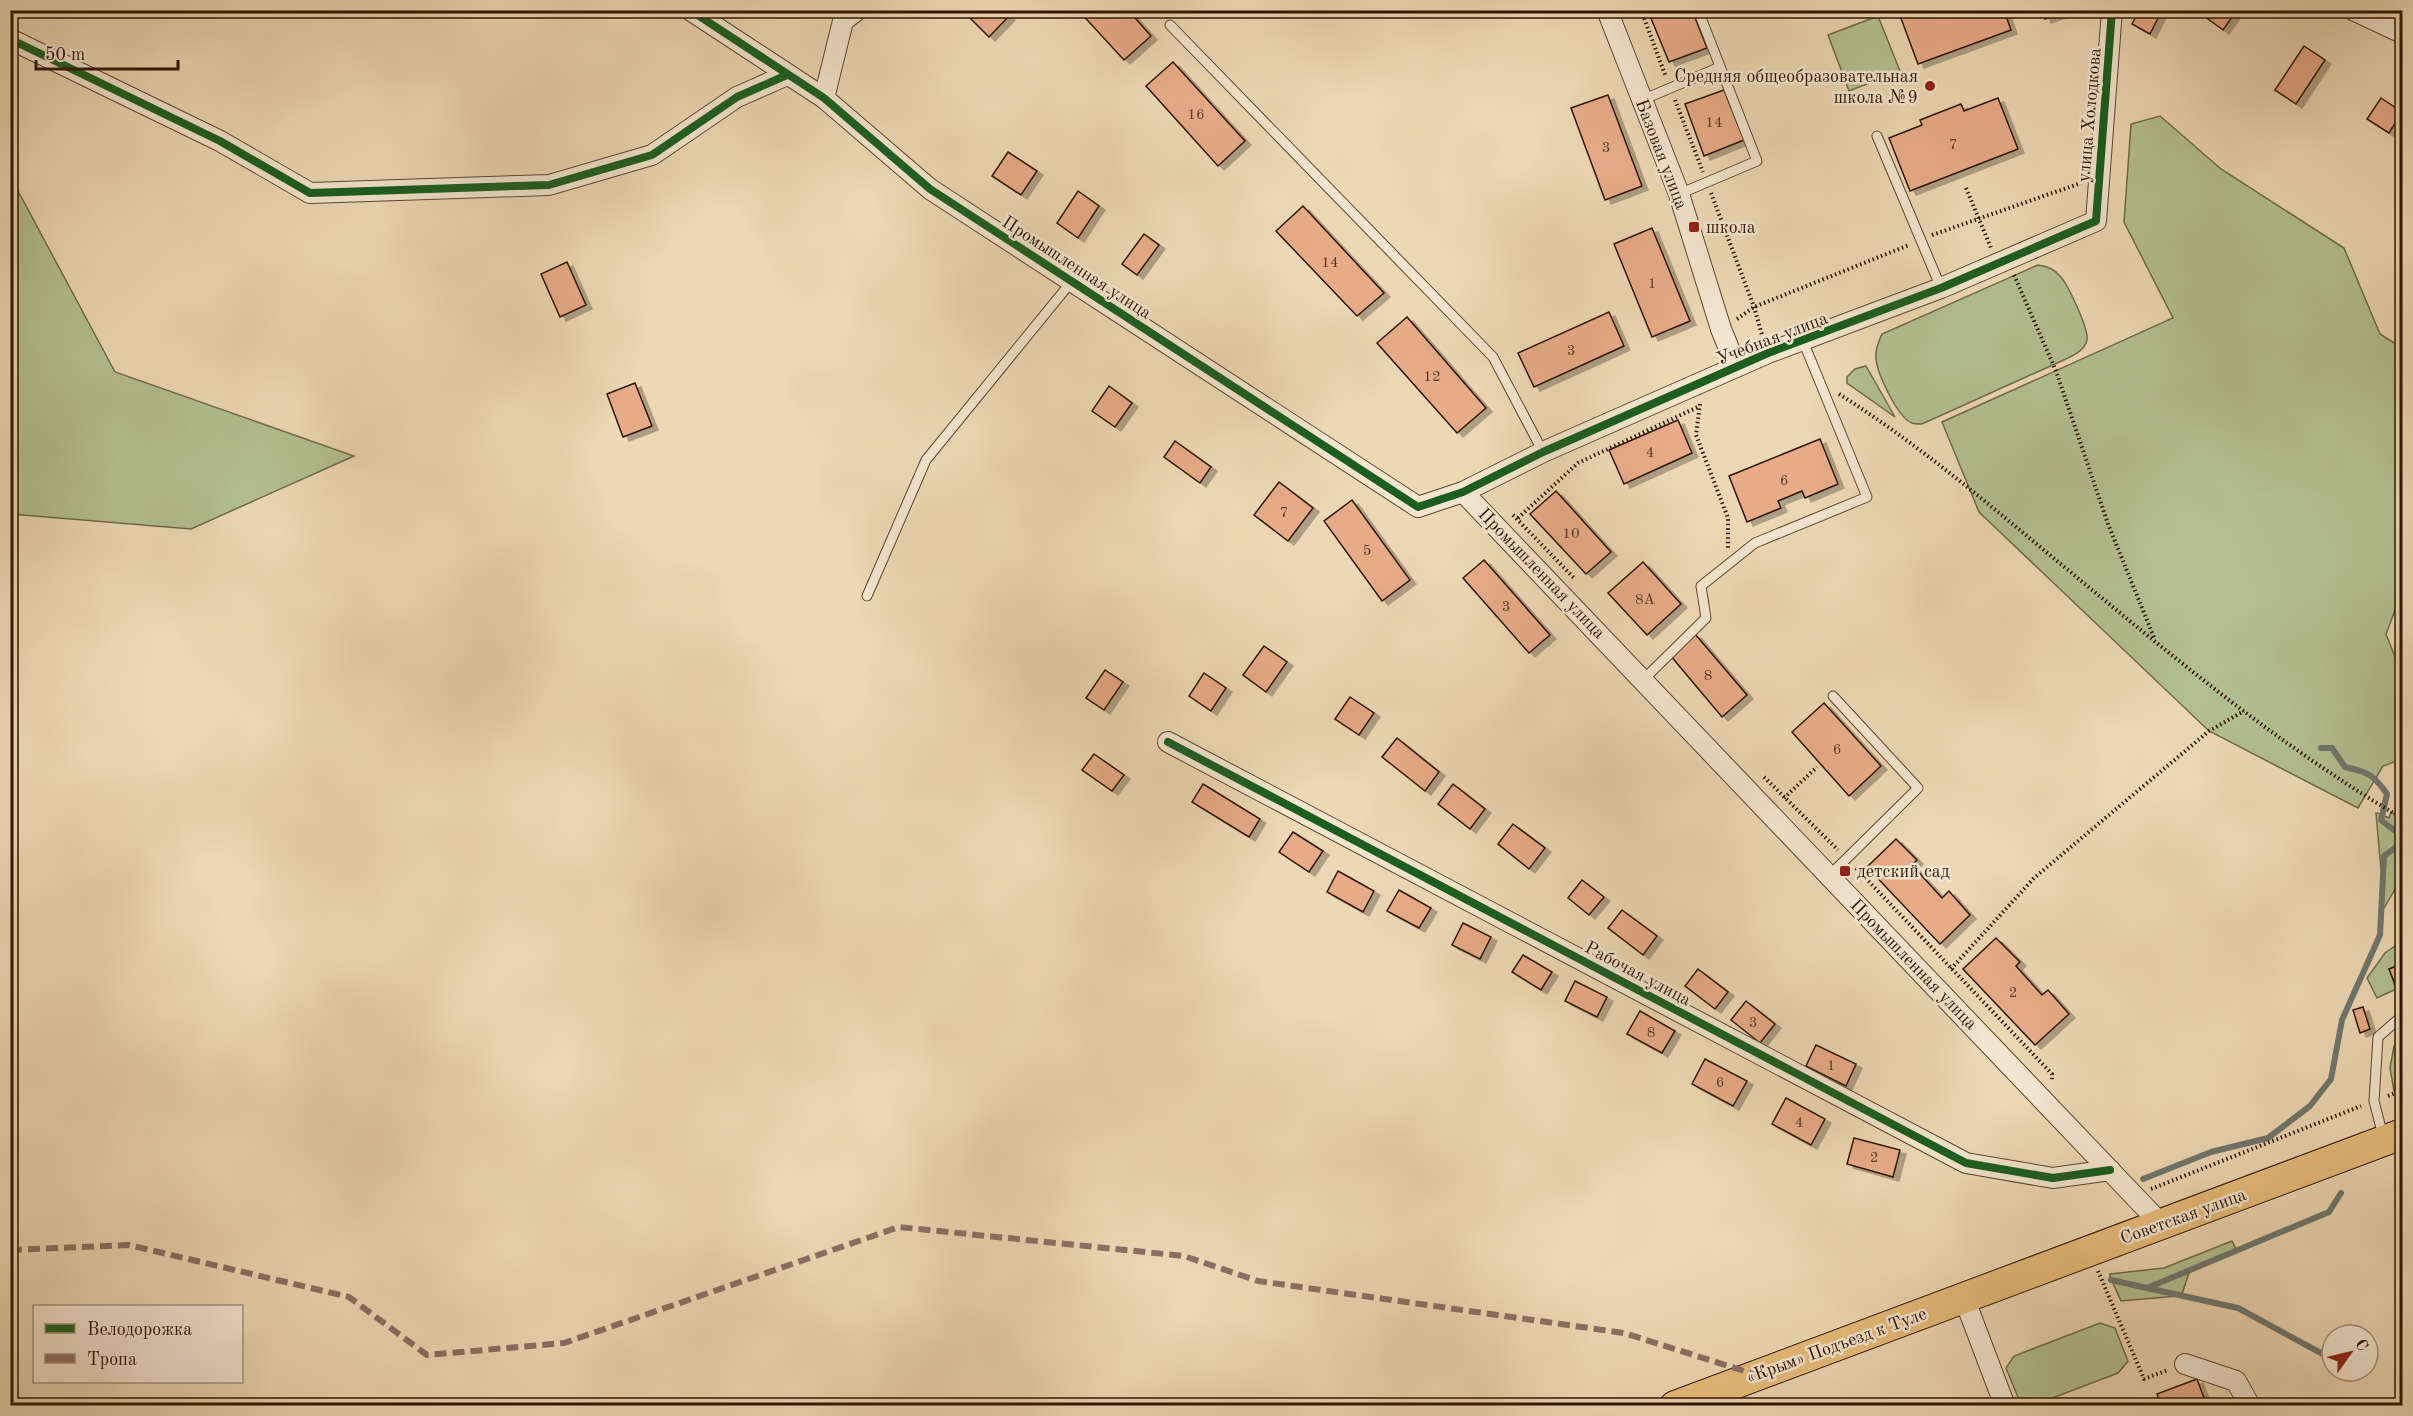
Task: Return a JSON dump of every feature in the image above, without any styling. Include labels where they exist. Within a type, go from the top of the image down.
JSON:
[{"type":"main road","name":"Советская улица","points":[[1964,1298],[2393,1138]]},
{"type":"main road","name":"«Крым» Подъезд к Туле","points":[[1675,1406],[1964,1298]]},
{"type":"street","name":"Промышленная улица","points":[[690,10],[824,98],[930,189],[1418,507],[1463,492],[2162,1224]]},
{"type":"street","name":"Базовая улица","points":[[1607,10],[1679,194],[1721,329],[1736,366]]},
{"type":"street","name":"улица Холодкова","points":[[2096,221],[2112,10]]},
{"type":"street","points":[[2354,10],[2403,33]]},
{"type":"street","points":[[824,98],[843,21],[856,11]]},
{"type":"street","points":[[10,39],[220,141],[310,193],[549,185],[652,154],[737,97],[787,75]]},
{"type":"street","name":"Учебная улица","points":[[1463,492],[1543,452],[1736,366],[1941,288],[2096,221]]},
{"type":"street","name":"Рабочая улица","points":[[1168,742],[1966,1163],[2053,1178],[2109,1170]]},
{"type":"street","points":[[1964,1298],[2005,1406]]},
{"type":"street","points":[[2184,1364],[2236,1381],[2250,1406]]},
{"type":"lane","points":[[1679,194],[1757,162],[1698,10]]},
{"type":"lane","points":[[1170,25],[1493,357],[1543,452]]},
{"type":"lane","points":[[1641,100],[1720,67]]},
{"type":"lane","points":[[1877,136],[1941,288]]},
{"type":"lane","points":[[867,596],[926,460],[1072,281]]},
{"type":"lane","points":[[1644,680],[1706,618],[1701,586],[1755,543],[1867,497],[1803,341]]},
{"type":"lane","points":[[1830,875],[1918,788],[1833,696]]},
{"type":"lane","points":[[2393,1138],[2374,1101],[2378,1037],[2403,1016]]},
{"type":"path","points":[[1966,188],[2056,371],[2108,524],[2156,643]]},
{"type":"path","points":[[1702,382],[1696,435],[1728,518],[1728,565]]},
{"type":"path","points":[[1821,382],[1859,406],[1969,488],[2156,643],[2244,711],[2376,803],[2403,818]]},
{"type":"path","points":[[1518,518],[1578,462],[1700,406]]},
{"type":"path","points":[[1505,510],[1518,518],[1583,588]]},
{"type":"path","points":[[1952,969],[2034,878],[2209,731],[2244,711]]},
{"type":"path","points":[[1784,798],[1817,766]]},
{"type":"path","points":[[1760,773],[1846,859],[2052,1074],[2053,1110]]},
{"type":"path","points":[[2133,1196],[2403,1090]]},
{"type":"path","points":[[2089,1251],[2144,1379],[2184,1364]]},
{"type":"green space","points":[[1878,16],[1900,71],[1849,91],[1828,35]]},
{"type":"green space","points":[[2160,116],[2221,169],[2344,248],[2380,334],[2402,348],[2402,602],[2397,605],[2386,634],[2402,675],[2402,759],[2383,766],[2358,808],[2209,731],[1979,512],[1942,422],[2173,318],[2124,222],[2131,124]]},
{"type":"green space","points":[[10,176],[115,372],[354,456],[191,529],[11,514]]},
{"type":"green space","points":[[2038,265],[2047,267],[2063,279],[2085,326],[2087,340],[2084,347],[2066,359],[1922,424],[1912,423],[1906,419],[1894,404],[1877,364],[1876,351],[1882,334]]},
{"type":"green space","points":[[1866,366],[1895,417],[1847,383],[1847,377],[1855,369]]},
{"type":"green space","points":[[2391,812],[2402,819],[2402,877],[2383,910],[2386,856],[2400,845],[2401,833],[2382,820],[2382,815],[2389,818]]},
{"type":"green space","points":[[2376,813],[2381,814],[2380,821],[2398,834],[2398,845],[2384,855],[2381,870]]},
{"type":"green space","points":[[2402,941],[2402,963],[2389,969],[2396,989],[2377,998],[2367,978],[2385,953]]},
{"type":"green space","points":[[2402,1043],[2402,1088],[2394,1091],[2390,1068],[2394,1046]]},
{"type":"green space","points":[[2232,1241],[2236,1249],[2148,1286],[2110,1278],[2110,1274],[2164,1268]]},
{"type":"green space","points":[[2189,1273],[2182,1294],[2150,1287]]},
{"type":"green space","points":[[2112,1281],[2179,1296],[2121,1301]]},
{"type":"green space","points":[[2100,1323],[2115,1328],[2128,1361],[2118,1373],[2034,1405],[2020,1402],[2006,1368],[2014,1356]]},
{"type":"building","points":[[962,10],[1003,10],[1009,16],[989,37]]},
{"type":"building","points":[[1078,10],[1128,10],[1151,36],[1124,60]]},
{"type":"building","points":[[1692,10],[1707,48],[1669,62],[1648,11]]},
{"type":"building","points":[[1906,10],[2004,10],[2011,30],[1918,64],[1899,13]]},
{"type":"building","points":[[2042,10],[2062,10],[2063,13],[2045,19]]},
{"type":"building","points":[[2139,10],[2162,10],[2150,34],[2132,24]]},
{"type":"building","points":[[2208,10],[2237,10],[2223,30],[2204,16]]},
{"type":"building","points":[[2304,46],[2325,60],[2296,104],[2275,90]]},
{"type":"building","points":[[1173,62],[1245,141],[1218,166],[1146,86]]},
{"type":"building","points":[[1724,90],[1744,140],[1704,156],[1685,104]]},
{"type":"building","points":[[1608,95],[1642,186],[1605,200],[1571,108]]},
{"type":"building","points":[[1998,98],[2018,149],[1910,191],[1889,138],[1922,125],[1920,120],[1961,104],[1964,111]]},
{"type":"building","points":[[2381,98],[2402,112],[2389,133],[2367,119]]},
{"type":"building","points":[[1008,152],[1037,171],[1021,195],[992,176]]},
{"type":"building","points":[[1078,191],[1099,206],[1078,238],[1057,223]]},
{"type":"building","points":[[1303,206],[1384,293],[1357,316],[1276,231]]},
{"type":"building","points":[[1652,228],[1690,321],[1652,337],[1614,244]]},
{"type":"building","points":[[1144,234],[1159,245],[1137,275],[1122,264]]},
{"type":"building","points":[[567,262],[586,305],[560,317],[541,274]]},
{"type":"building","points":[[1609,312],[1624,346],[1534,387],[1518,353]]},
{"type":"building","points":[[1407,317],[1486,408],[1457,433],[1377,343]]},
{"type":"building","points":[[635,383],[652,426],[623,437],[607,394]]},
{"type":"building","points":[[1109,386],[1132,403],[1115,427],[1092,411]]},
{"type":"building","points":[[1678,420],[1692,453],[1624,484],[1609,450]]},
{"type":"building","points":[[1820,439],[1838,484],[1805,498],[1802,491],[1778,501],[1781,508],[1747,522],[1729,476]]},
{"type":"building","points":[[1175,441],[1211,467],[1200,483],[1164,457]]},
{"type":"building","points":[[1279,482],[1313,508],[1288,541],[1254,515]]},
{"type":"building","points":[[1556,491],[1611,552],[1586,574],[1530,514]]},
{"type":"building","points":[[1352,500],[1410,580],[1382,601],[1324,521]]},
{"type":"building","points":[[1484,560],[1550,635],[1529,653],[1463,578]]},
{"type":"building","points":[[1643,562],[1681,604],[1647,635],[1608,593]]},
{"type":"building","points":[[1695,634],[1747,695],[1722,717],[1670,655]]},
{"type":"building","points":[[1264,646],[1287,662],[1266,692],[1243,675]]},
{"type":"building","points":[[1105,670],[1123,682],[1104,710],[1086,698]]},
{"type":"building","points":[[1204,673],[1226,688],[1211,711],[1189,696]]},
{"type":"building","points":[[1350,697],[1374,713],[1359,735],[1335,719]]},
{"type":"building","points":[[1824,703],[1881,766],[1849,796],[1792,732]]},
{"type":"building","points":[[1397,738],[1439,772],[1425,791],[1382,757]]},
{"type":"building","points":[[1094,754],[1124,775],[1112,791],[1082,770]]},
{"type":"building","points":[[1203,784],[1260,819],[1249,837],[1192,802]]},
{"type":"building","points":[[1453,784],[1485,809],[1470,829],[1438,804]]},
{"type":"building","points":[[1513,824],[1545,848],[1529,869],[1498,844]]},
{"type":"building","points":[[1293,832],[1323,851],[1309,872],[1279,852]]},
{"type":"building","points":[[1896,839],[1917,860],[1912,865],[1942,898],[1949,891],[1970,915],[1940,944],[1867,867]]},
{"type":"building","points":[[1338,871],[1374,891],[1363,912],[1327,892]]},
{"type":"building","points":[[1582,880],[1604,897],[1589,915],[1568,898]]},
{"type":"building","points":[[1399,890],[1431,908],[1419,928],[1387,911]]},
{"type":"building","points":[[1622,910],[1657,936],[1643,955],[1608,928]]},
{"type":"building","points":[[1463,923],[1491,937],[1480,959],[1452,945]]},
{"type":"building","points":[[1996,938],[2020,962],[2016,966],[2042,995],[2048,990],[2069,1014],[2035,1045],[1963,969]]},
{"type":"building","points":[[1523,955],[1552,972],[1541,990],[1512,972]]},
{"type":"building","points":[[2402,964],[2402,987],[2397,989],[2389,969]]},
{"type":"building","points":[[1698,969],[1728,992],[1715,1009],[1685,986]]},
{"type":"building","points":[[1575,981],[1607,997],[1597,1017],[1565,1001]]},
{"type":"building","points":[[1746,1001],[1775,1024],[1760,1043],[1731,1020]]},
{"type":"building","points":[[2363,1007],[2370,1029],[2360,1033],[2353,1010]]},
{"type":"building","points":[[1640,1011],[1675,1031],[1662,1053],[1627,1034]]},
{"type":"building","points":[[1816,1045],[1856,1064],[1846,1086],[1806,1066]]},
{"type":"building","points":[[1705,1059],[1747,1081],[1733,1106],[1692,1084]]},
{"type":"building","points":[[1786,1098],[1825,1119],[1811,1145],[1772,1124]]},
{"type":"building","points":[[1854,1138],[1900,1150],[1893,1177],[1847,1164]]},
{"type":"building","points":[[2197,1379],[2207,1406],[2161,1406],[2157,1394]]},
{"type":"waterway","points":[[2143,1179],[2211,1152],[2268,1138],[2310,1106],[2331,1079],[2342,1020],[2380,935],[2384,856],[2399,845],[2399,834],[2381,820],[2387,794],[2378,782],[2365,773],[2345,767],[2332,748],[2321,748]]},
{"type":"waterway","points":[[2111,1280],[2147,1288],[2329,1212],[2341,1193]]},
{"type":"waterway","points":[[2147,1288],[2238,1308],[2320,1352]]},
{"type":"marked path","points":[[10,1250],[129,1245],[349,1297],[427,1355],[564,1343],[899,1227],[1184,1256],[1258,1281],[1624,1333],[1757,1375]]},
{"type":"cycle path","points":[[690,10],[824,98],[930,189],[1418,507],[1463,492],[1543,452],[1768,353],[1941,288],[2096,221],[2112,10]]},
{"type":"cycle path","points":[[10,39],[220,141],[310,193],[549,185],[652,155],[737,97],[787,75]]},
{"type":"cycle path","points":[[1168,742],[1966,1163],[2053,1178],[2110,1170]]},
{"type":"place","name":"Средняя общеобразовательная школа №9","points":[[1930,86]]},
{"type":"place","name":"школа","points":[[1694,227]]},
{"type":"place","name":"детский сад","points":[[1845,871]]}]
